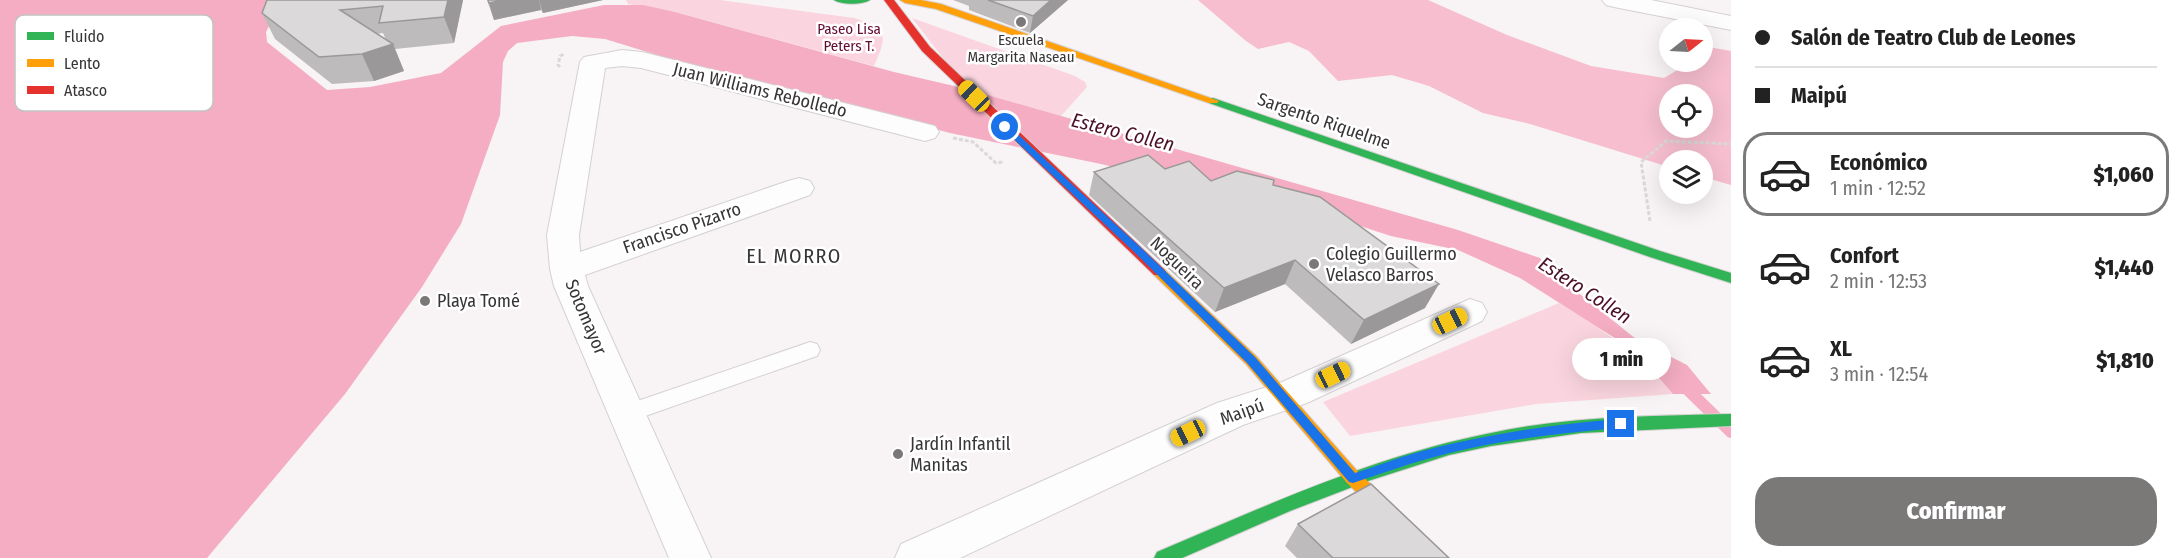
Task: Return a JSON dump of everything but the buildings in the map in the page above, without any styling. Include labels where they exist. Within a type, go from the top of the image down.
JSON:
[{"type":"main road","points":[[839,0],[865,0]]},
{"type":"main road","name":"Nogueira","points":[[889,0],[926,49],[1251,360],[1353,478],[1436,558]]},
{"type":"main road","name":"Sargento Riquelme","points":[[905,0],[938,6],[1655,254],[1731,278]]},
{"type":"main road","points":[[1163,558],[1353,478],[1427,454],[1492,439],[1576,427],[1731,420]]},
{"type":"street","points":[[1614,0],[1731,23]]},
{"type":"street","name":"Juan Williams Rebolledo","points":[[593,62],[622,58],[642,60],[925,132]]},
{"type":"street","name":"Sotomayor","points":[[593,62],[563,235],[566,269],[571,286],[690,558]]},
{"type":"street","name":"Francisco Pizarro","points":[[566,269],[799,188]]},
{"type":"street","name":"Maipú","points":[[916,558],[1230,414],[1285,397],[1470,312]]},
{"type":"lane","points":[[628,413],[810,350]]},
{"type":"path","points":[[925,132],[973,142],[996,163],[1037,157]]},
{"type":"path","points":[[1655,254],[1641,162],[1666,141],[1731,144]]},
{"type":"green space","name":"Paseo Lisa Peters T.","points":[[626,0],[720,0],[854,18],[879,30],[882,34],[882,47],[874,66],[675,12],[628,4]]},
{"type":"green space","points":[[912,18],[1075,76],[1085,82],[1087,87],[1061,116],[967,89]]},
{"type":"green space","points":[[1559,303],[1620,344],[1673,394],[1536,404],[1350,436],[1323,402]]},
{"type":"shaded area","points":[[0,0],[282,0],[266,32],[267,42],[327,90],[370,87],[441,73],[501,26],[604,5],[643,5],[675,12],[894,72],[967,89],[1458,230],[1540,258],[1546,267],[1636,339],[1687,365],[1711,394],[1673,394],[1646,364],[1618,340],[1520,278],[1458,250],[1391,236],[1354,224],[1101,164],[950,133],[680,62],[605,39],[572,36],[517,43],[508,51],[503,62],[500,115],[461,224],[422,287],[345,394],[207,558],[0,558]]},
{"type":"shaded area","points":[[1198,0],[1428,0],[1507,35],[1591,66],[1664,78],[1674,72],[1713,72],[1713,48],[1731,51],[1731,185],[1713,180],[1713,150],[1659,150],[1659,164],[1530,124],[1483,113],[1429,86],[1392,75],[1338,81],[1309,51],[1289,42],[1258,49]]},
{"type":"waterway","name":"Estero Collen","points":[[1684,386],[1731,432]]},
{"type":"traffic: fast","points":[[839,0],[865,0]]},
{"type":"traffic: fast","points":[[1213,101],[1655,254],[1731,278]]},
{"type":"traffic: fast","points":[[1163,558],[1324,490],[1449,449],[1491,439],[1551,430],[1731,420]]},
{"type":"traffic: slow","points":[[905,0],[938,6],[1213,101]]},
{"type":"traffic: slow","points":[[1159,272],[1251,360],[1353,478],[1436,558]]},
{"type":"traffic: jam","points":[[889,0],[926,49],[1159,272]]},
{"type":"place","name":"Escuela Margarita Naseau","points":[[1021,22]]},
{"type":"place","name":"Colegio Guillermo Velasco Barros","points":[[1314,264]]},
{"type":"place","name":"Playa Tomé","points":[[425,301]]},
{"type":"place","name":"Jardín Infantil Manitas","points":[[898,454]]},
{"type":"district","name":"EL MORRO","points":[[794,256]]},
{"type":"route","points":[[1005,127],[1135,247],[1251,360],[1353,478],[1427,454],[1492,439],[1533,432],[1621,424]]}]
